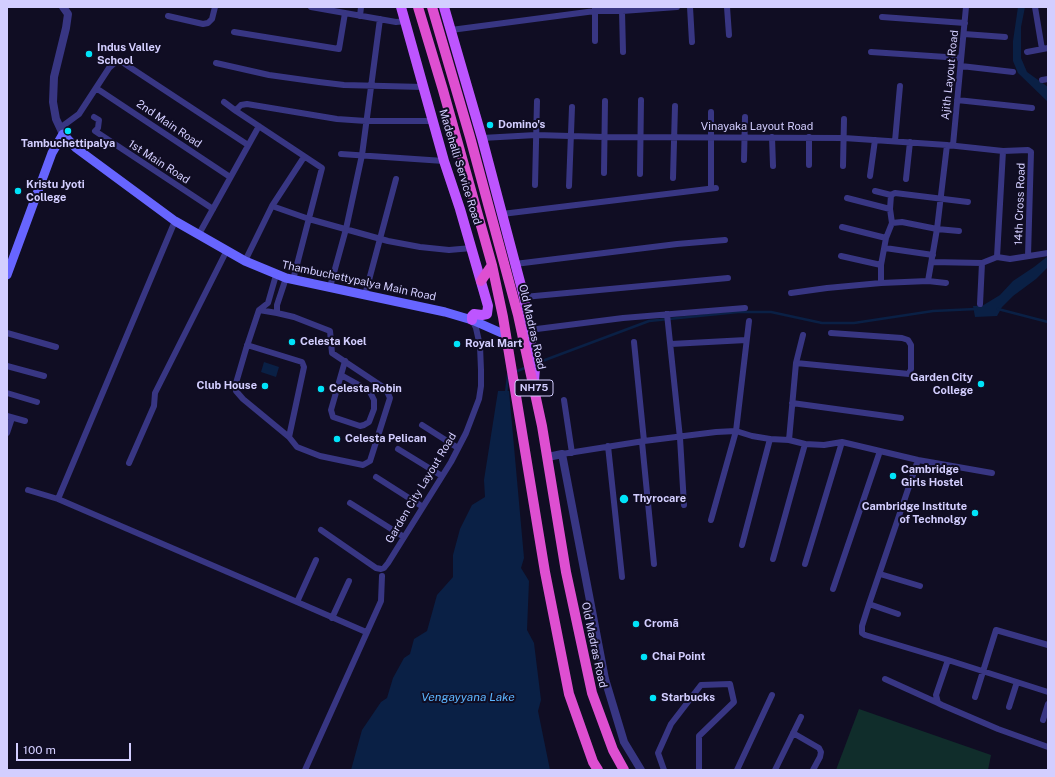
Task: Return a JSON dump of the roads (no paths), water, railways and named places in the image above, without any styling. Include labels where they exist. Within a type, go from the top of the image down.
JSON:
[{"type":"highway","name":"NH75","points":[[418,7],[492,265],[506,335],[545,572],[569,694],[598,770]]},
{"type":"highway","name":"Old Madras Road","points":[[432,7],[470,137],[518,315],[548,457],[566,572],[592,693],[613,750],[624,770]]},
{"type":"highway","points":[[481,281],[492,265]]},
{"type":"main road","name":"Madehalli Service Road","points":[[401,7],[444,161],[472,248],[489,310],[487,314],[474,314],[472,316],[472,320]]},
{"type":"main road","points":[[444,7],[482,138],[524,297],[535,368],[533,386]]},
{"type":"main road","name":"Thambuchettypalya Main Road","points":[[62,131],[76,148],[175,221],[245,261],[276,275],[289,279],[445,312],[472,320],[506,335]]},
{"type":"main road","points":[[7,275],[52,153],[62,131]]},
{"type":"street","points":[[62,7],[68,14],[54,77],[56,119],[62,131],[79,114],[109,68],[118,60],[248,145]]},
{"type":"street","points":[[168,16],[203,24],[208,23],[212,19],[215,7]]},
{"type":"street","points":[[311,7],[325,8],[396,22],[406,21]]},
{"type":"street","points":[[360,16],[361,7]]},
{"type":"street","points":[[451,30],[595,9],[622,11],[642,8],[677,7]]},
{"type":"street","points":[[690,7],[692,42]]},
{"type":"street","points":[[727,7],[729,35]]},
{"type":"street","name":"Ajith Layout Road","points":[[928,281],[938,229],[941,199],[957,100],[966,7]]},
{"type":"street","points":[[1027,52],[1045,48],[1035,7]]},
{"type":"street","points":[[595,9],[595,41]]},
{"type":"street","points":[[622,11],[623,52]]},
{"type":"street","points":[[234,32],[339,49],[345,13]]},
{"type":"street","points":[[882,17],[965,23]]},
{"type":"street","points":[[330,287],[346,229],[362,155],[380,19]]},
{"type":"street","points":[[964,34],[1005,37]]},
{"type":"street","points":[[871,52],[961,58]]},
{"type":"street","points":[[216,63],[269,75],[319,82],[371,86],[423,87]]},
{"type":"street","points":[[960,66],[1013,72]]},
{"type":"street","points":[[895,141],[900,86]]},
{"type":"street","name":"2nd Main Road","points":[[96,88],[230,177]]},
{"type":"street","points":[[640,174],[641,100]]},
{"type":"street","points":[[957,100],[1032,108]]},
{"type":"street","points":[[535,185],[537,101]]},
{"type":"street","points":[[604,173],[605,101]]},
{"type":"street","points":[[224,102],[322,168],[309,219],[289,279],[278,305],[277,313]]},
{"type":"street","points":[[236,111],[241,105],[247,104],[337,120],[433,121]]},
{"type":"street","points":[[569,186],[572,106]]},
{"type":"street","points":[[673,178],[675,106]]},
{"type":"street","points":[[502,214],[714,188],[710,137],[711,112]]},
{"type":"street","name":"1st Main Road","points":[[94,117],[99,120],[98,128],[95,131],[213,209]]},
{"type":"street","points":[[744,160],[745,117]]},
{"type":"street","points":[[843,166],[844,119]]},
{"type":"street","points":[[199,234],[259,126]]},
{"type":"street","name":"Vinayaka Layout Road","points":[[482,138],[536,135],[604,137],[808,137],[910,142],[1003,151],[1028,150],[1031,152]]},
{"type":"street","points":[[772,137],[772,166]]},
{"type":"street","points":[[808,137],[809,165]]},
{"type":"street","points":[[870,176],[875,140]]},
{"type":"street","points":[[906,179],[910,142]]},
{"type":"street","points":[[997,257],[1003,151]]},
{"type":"street","name":"14th Cross Road","points":[[1028,256],[1031,152]]},
{"type":"street","points":[[341,154],[444,161]]},
{"type":"street","points":[[245,261],[272,206],[304,157]]},
{"type":"street","points":[[365,295],[396,179]]},
{"type":"street","points":[[875,191],[891,195],[894,193],[968,202]]},
{"type":"street","points":[[881,283],[881,265],[886,238],[892,223],[890,209],[891,195]]},
{"type":"street","points":[[847,198],[890,209]]},
{"type":"street","points":[[272,206],[309,219],[381,238],[427,248],[449,250],[472,248]]},
{"type":"street","points":[[58,499],[175,221]]},
{"type":"street","points":[[892,223],[902,222],[938,229],[959,231]]},
{"type":"street","points":[[842,226],[886,238]]},
{"type":"street","points":[[515,264],[677,244],[725,240]]},
{"type":"street","points":[[885,248],[933,255]]},
{"type":"street","points":[[129,463],[154,406],[155,393],[227,250]]},
{"type":"street","points":[[932,262],[982,263],[997,257],[1010,259],[1047,253]]},
{"type":"street","points":[[841,256],[881,265]]},
{"type":"street","points":[[980,304],[982,263]]},
{"type":"street","points":[[259,310],[294,316],[330,331],[332,353],[386,389],[390,398],[370,461],[363,465],[320,456],[297,447],[289,436],[242,399],[236,390],[236,383],[259,310],[268,303],[276,275]]},
{"type":"street","points":[[524,297],[728,278]]},
{"type":"street","points":[[791,293],[881,283],[928,281],[946,282]]},
{"type":"street","points":[[529,330],[623,318],[745,308]]},
{"type":"street","points":[[667,315],[680,438],[684,506]]},
{"type":"street","name":"Garden City Layout Road","points":[[321,530],[376,568],[384,568],[458,448],[479,399],[481,386],[480,346],[476,328],[472,320]]},
{"type":"street","points":[[711,520],[736,431],[749,321]]},
{"type":"street","points":[[7,332],[56,347]]},
{"type":"street","points":[[796,363],[910,374],[911,345],[908,340],[902,338],[831,333]]},
{"type":"street","points":[[789,440],[796,363],[802,335]]},
{"type":"street","points":[[671,344],[746,340]]},
{"type":"street","points":[[634,342],[654,564]]},
{"type":"street","points":[[247,345],[302,362],[304,367],[289,436]]},
{"type":"street","points":[[341,375],[370,392],[374,400],[374,409],[369,422],[360,426],[333,417],[331,410],[344,361]]},
{"type":"street","points":[[7,366],[44,376]]},
{"type":"street","points":[[7,393],[37,402]]},
{"type":"street","points":[[564,400],[572,453]]},
{"type":"street","points":[[792,403],[902,418]]},
{"type":"street","points":[[371,416],[384,419]]},
{"type":"street","points":[[7,433],[10,417],[25,421]]},
{"type":"street","points":[[422,425],[458,448]]},
{"type":"street","points":[[548,457],[643,441],[736,431],[752,436],[789,440],[805,444],[824,445],[842,442],[918,460],[992,473]]},
{"type":"street","points":[[742,546],[770,439]]},
{"type":"street","points":[[805,564],[842,442]]},
{"type":"street","points":[[773,559],[805,444]]},
{"type":"street","points":[[608,446],[622,577]]},
{"type":"street","points":[[398,449],[442,476]]},
{"type":"street","points":[[833,589],[880,451]]},
{"type":"street","points":[[562,454],[605,679],[624,742],[641,770]]},
{"type":"street","points":[[918,460],[861,630],[865,635],[1048,692]]},
{"type":"street","points":[[376,477],[423,507]]},
{"type":"street","points":[[28,490],[58,499],[366,632]]},
{"type":"street","points":[[350,503],[404,537]]},
{"type":"street","points":[[297,602],[316,560]]},
{"type":"street","points":[[880,574],[920,586]]},
{"type":"street","points":[[305,770],[381,601],[382,576]]},
{"type":"street","points":[[332,618],[348,581]]},
{"type":"street","points":[[869,604],[898,614]]},
{"type":"street","points":[[976,697],[996,630],[1048,645]]},
{"type":"street","points":[[938,703],[936,695],[948,660]]},
{"type":"street","points":[[886,679],[998,729],[1048,747]]},
{"type":"street","points":[[1009,708],[1017,682]]},
{"type":"street","points":[[664,770],[658,753],[671,724],[701,685],[730,684],[734,702],[699,736],[699,770]]},
{"type":"street","points":[[738,770],[772,695]]},
{"type":"street","points":[[1043,720],[1048,704]]},
{"type":"street","points":[[775,770],[801,716]]},
{"type":"street","points":[[793,733],[819,748],[821,752],[820,757],[813,770]]},
{"type":"water","points":[[1018,7],[1025,7],[1021,27],[1021,58],[1027,72],[1048,87],[1048,102],[1018,73],[1013,61],[1013,41]]},
{"type":"water","points":[[1048,256],[1048,267],[1036,279],[1013,296],[1002,307],[997,316],[975,317],[973,306],[982,306],[1000,295],[1013,281]]},
{"type":"water","points":[[264,362],[279,367],[276,377],[261,372]]},
{"type":"water","name":"Vengayyana Lake","points":[[498,391],[509,391],[524,558],[521,568],[529,581],[527,630],[534,643],[541,700],[538,711],[550,770],[351,770],[362,730],[381,702],[387,698],[393,678],[404,658],[410,654],[414,639],[427,631],[437,595],[453,577],[453,555],[460,529],[472,505],[485,497],[484,480]]},
{"type":"waterway","points":[[537,363],[649,321],[738,312],[771,312],[822,323],[854,323],[933,311],[976,309]]},
{"type":"waterway","points":[[998,309],[1048,322]]},
{"type":"waterway","points":[[515,372],[527,367]]},
{"type":"waterway","points":[[506,394],[508,375]]},
{"type":"place","name":"Indus Valley School","points":[[89,54]]},
{"type":"place","name":"Domino's","points":[[490,125]]},
{"type":"place","name":"Tambuchettipalya","points":[[68,131]]},
{"type":"place","name":"Kristu Jyoti College","points":[[18,191]]},
{"type":"place","name":"Celesta Koel","points":[[292,342]]},
{"type":"place","name":"Royal Mart","points":[[457,344]]},
{"type":"place","name":"Garden City College","points":[[981,384]]},
{"type":"place","name":"Club House","points":[[265,386]]},
{"type":"place","name":"Celesta Robin","points":[[321,389]]},
{"type":"place","name":"Celesta Pelican","points":[[337,439]]},
{"type":"place","name":"Cambridge Girls Hostel","points":[[893,476]]},
{"type":"place","name":"Thyrocare","points":[[624,499]]},
{"type":"place","name":"Cambridge Institute of Technolgy","points":[[975,513]]},
{"type":"place","name":"Cromā","points":[[636,624]]},
{"type":"place","name":"Chai Point","points":[[644,657]]},
{"type":"place","name":"Starbucks","points":[[653,698]]}]
